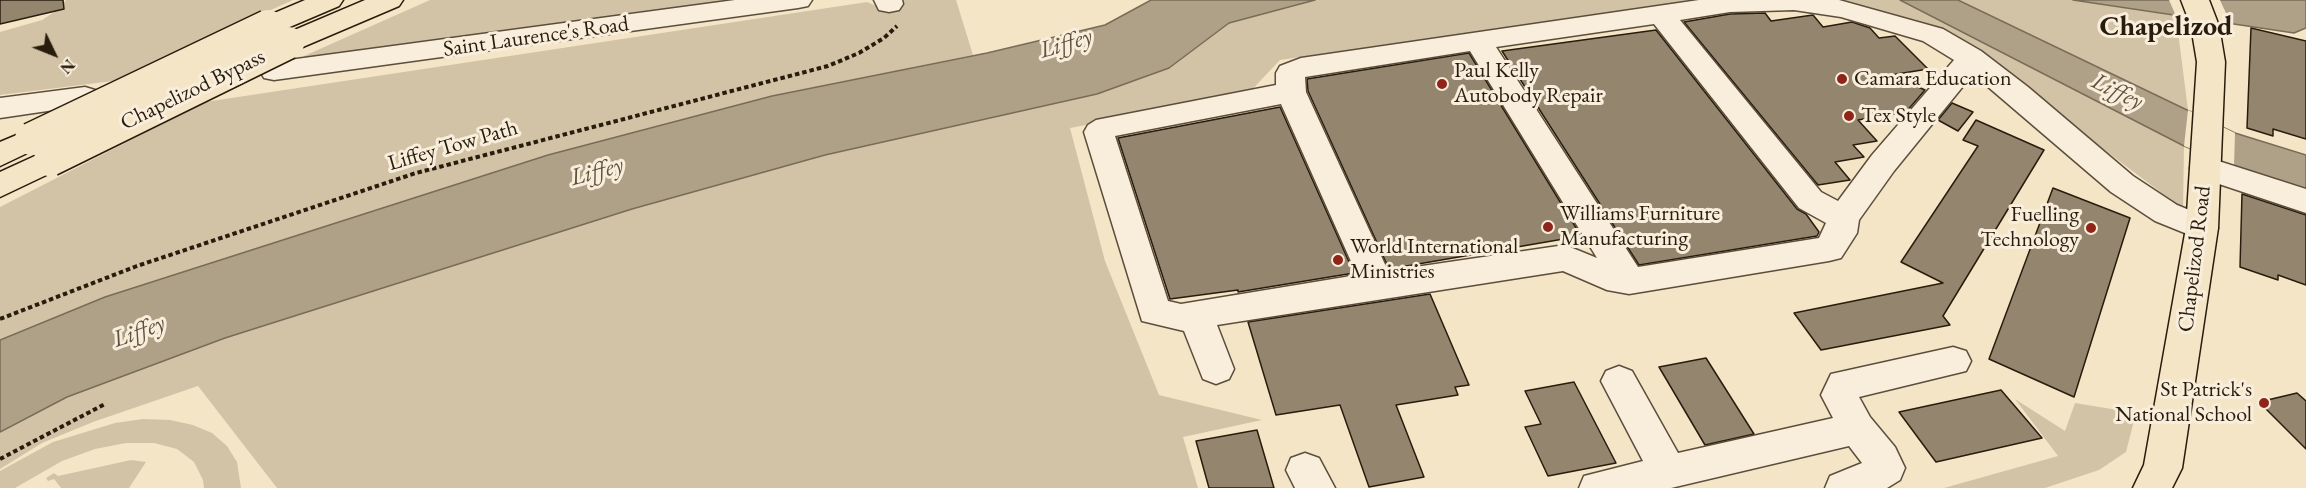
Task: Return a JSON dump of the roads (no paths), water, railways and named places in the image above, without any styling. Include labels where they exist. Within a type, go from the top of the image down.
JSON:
[{"type":"main road","name":"Chapelizod Bypass","points":[[278,35],[329,0]]},
{"type":"main road","name":"Chapelizod Bypass","points":[[0,186],[41,149],[278,35],[389,0]]},
{"type":"main road","name":"Chapelizod Road","points":[[2152,488],[2163,468],[2202,228],[2211,62],[2200,13]]},
{"type":"main road","name":"Chapelizod Bypass","points":[[0,155],[41,149]]},
{"type":"street","name":"Saint Laurence's Road","points":[[274,71],[798,0]]},
{"type":"street","points":[[1378,285],[1291,92],[1290,73],[1301,67],[1730,4],[1794,2],[1844,9],[1933,35],[1971,58],[2018,94],[2122,184],[2166,213],[2202,228]]},
{"type":"street","points":[[1660,13],[1810,200],[1843,218]]},
{"type":"street","points":[[1477,40],[1629,281]]},
{"type":"street","points":[[1291,92],[1107,127],[1100,132],[1154,310],[1181,318],[1378,285],[1565,258],[1619,281],[1629,281],[1828,249],[1841,233],[1843,218],[1883,163],[1971,58]]},
{"type":"street","points":[[0,108],[85,97]]},
{"type":"street","points":[[2206,164],[2306,201]]},
{"type":"street","points":[[1196,316],[1216,369]]},
{"type":"street","points":[[1844,488],[1865,482],[1886,468],[1882,459],[1857,428],[1839,394],[1844,385],[1953,361]]},
{"type":"street","points":[[1619,381],[1669,472]]},
{"type":"street","points":[[1598,488],[1857,428]]},
{"type":"water","name":"Liffey","points":[[1151,0],[1315,0],[1229,23],[1169,68],[1097,94],[825,155],[632,209],[225,338],[67,397],[0,432],[0,340],[105,297],[548,155],[772,96],[987,53],[1105,25]]},
{"type":"water","name":"Liffey","points":[[1900,0],[1958,0],[2235,133],[2306,155],[2306,189],[2234,166],[2184,146]]},
{"type":"water","points":[[2073,0],[2306,0],[2306,28],[2294,33]]},
{"type":"place","name":"Camara Education","points":[[1842,79]]},
{"type":"place","name":"Paul Kelly Autobody Repair","points":[[1442,84]]},
{"type":"place","name":"Tex Style","points":[[1849,116]]},
{"type":"place","name":"Williams Furniture Manufacturing","points":[[1548,227]]},
{"type":"place","name":"Fuelling Technology","points":[[2091,228]]},
{"type":"place","name":"World International Ministries","points":[[1338,260]]},
{"type":"place","name":"St Patrick's National School","points":[[2264,403]]},
{"type":"district","name":"Chapelizod","points":[[2166,27]]}]
